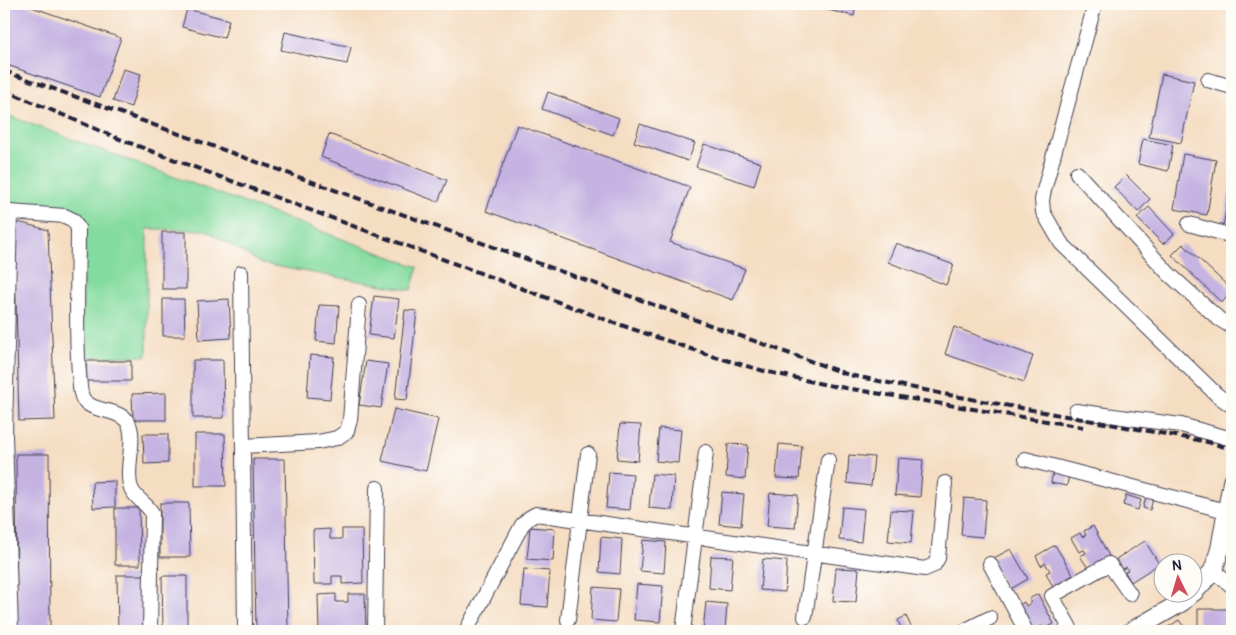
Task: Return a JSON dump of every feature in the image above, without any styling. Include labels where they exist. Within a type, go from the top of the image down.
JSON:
[{"type":"main road","points":[[1204,580],[1213,571],[1220,548],[1232,482]]},
{"type":"main road","points":[[1132,631],[1182,602]]},
{"type":"street","points":[[1095,4],[1044,190],[1042,200],[1043,212],[1061,243],[1217,394],[1232,406]]},
{"type":"street","points":[[1208,80],[1232,87]]},
{"type":"street","points":[[1077,173],[1169,274],[1219,319],[1232,327]]},
{"type":"street","points":[[11,631],[7,585],[4,435],[7,210],[65,216],[73,220],[78,228],[77,344],[80,390],[82,398],[89,404],[118,414],[126,421],[130,429],[128,472],[131,489],[148,506],[152,513],[150,631]]},
{"type":"street","points":[[1189,224],[1232,236]]},
{"type":"street","points":[[241,273],[244,631]]},
{"type":"street","points":[[243,446],[318,442],[337,438],[346,431],[350,420],[359,305]]},
{"type":"street","points":[[1076,411],[1181,425],[1232,439]]},
{"type":"street","points":[[683,631],[706,452]]},
{"type":"street","points":[[568,620],[588,454]]},
{"type":"street","points":[[1025,459],[1226,511]]},
{"type":"street","points":[[805,617],[828,460]]},
{"type":"street","points":[[466,631],[522,525],[536,514],[925,569],[934,565],[938,558],[945,483]]},
{"type":"street","points":[[375,631],[377,488]]},
{"type":"street","points":[[990,564],[1026,631]]},
{"type":"street","points":[[1065,631],[1070,628],[1052,596],[1109,564],[1130,594]]},
{"type":"street","points":[[1213,571],[1232,586]]},
{"type":"street","points":[[964,631],[990,618]]},
{"type":"green space","points":[[4,114],[418,267],[411,290],[262,264],[206,230],[147,229],[147,356],[82,357],[83,217],[76,209],[12,206],[4,200]]},
{"type":"building","points":[[4,4],[23,4],[121,38],[100,97],[4,64]]},
{"type":"building","points":[[802,4],[856,4],[854,16]]},
{"type":"building","points":[[187,9],[229,20],[224,38],[182,27]]},
{"type":"building","points":[[285,32],[351,47],[347,64],[281,50]]},
{"type":"building","points":[[123,69],[141,74],[131,107],[113,101]]},
{"type":"building","points":[[1162,74],[1194,81],[1181,143],[1149,137]]},
{"type":"building","points":[[548,92],[619,118],[613,135],[542,109]]},
{"type":"building","points":[[640,124],[695,143],[688,161],[634,142]]},
{"type":"building","points":[[517,125],[690,187],[670,242],[745,269],[733,300],[486,211]]},
{"type":"building","points":[[329,134],[447,180],[438,202],[321,157]]},
{"type":"building","points":[[1143,139],[1173,145],[1168,171],[1138,164]]},
{"type":"building","points":[[704,144],[761,163],[754,186],[696,167]]},
{"type":"building","points":[[1183,154],[1216,160],[1207,215],[1174,209]]},
{"type":"building","points":[[1126,175],[1150,199],[1138,212],[1114,187]]},
{"type":"building","points":[[1232,184],[1232,228],[1223,226]]},
{"type":"building","points":[[1149,207],[1174,234],[1163,244],[1137,218]]},
{"type":"building","points":[[14,221],[48,230],[55,420],[19,421]]},
{"type":"building","points":[[162,232],[186,232],[186,289],[162,289]]},
{"type":"building","points":[[896,243],[954,265],[946,285],[888,262]]},
{"type":"building","points":[[1183,244],[1232,290],[1222,303],[1172,255]]},
{"type":"building","points":[[374,296],[399,299],[394,338],[369,335]]},
{"type":"building","points":[[163,299],[184,299],[185,336],[163,336]]},
{"type":"building","points":[[229,299],[231,338],[199,340],[197,301]]},
{"type":"building","points":[[319,305],[339,306],[336,343],[316,341]]},
{"type":"building","points":[[405,310],[417,311],[407,400],[395,399]]},
{"type":"building","points":[[954,327],[1033,356],[1024,382],[945,354]]},
{"type":"building","points":[[310,355],[334,357],[330,399],[307,397]]},
{"type":"building","points":[[193,360],[223,360],[224,418],[193,418]]},
{"type":"building","points":[[86,361],[131,361],[131,381],[87,381]]},
{"type":"building","points":[[366,361],[388,364],[381,408],[359,405]]},
{"type":"building","points":[[166,393],[166,420],[133,420],[132,394]]},
{"type":"building","points":[[394,409],[438,419],[426,471],[382,461]]},
{"type":"building","points":[[620,424],[641,425],[638,461],[617,459]]},
{"type":"building","points":[[659,428],[681,430],[678,463],[656,461]]},
{"type":"building","points":[[143,434],[168,434],[168,463],[144,464]]},
{"type":"building","points":[[195,434],[225,434],[226,486],[195,486]]},
{"type":"building","points":[[728,444],[748,445],[745,479],[726,477]]},
{"type":"building","points":[[779,444],[802,446],[799,479],[776,478]]},
{"type":"building","points":[[16,454],[49,454],[50,631],[17,631]]},
{"type":"building","points":[[849,455],[874,457],[871,486],[847,483]]},
{"type":"building","points":[[898,458],[923,460],[920,497],[895,495]]},
{"type":"building","points":[[253,459],[285,459],[288,631],[256,631]]},
{"type":"building","points":[[1053,471],[1069,475],[1067,486],[1051,483]]},
{"type":"building","points":[[609,472],[633,474],[630,510],[606,508]]},
{"type":"building","points":[[652,474],[674,476],[672,510],[649,508]]},
{"type":"building","points":[[115,481],[115,507],[93,508],[92,482]]},
{"type":"building","points":[[722,492],[744,494],[741,526],[719,524]]},
{"type":"building","points":[[770,493],[798,495],[795,528],[767,526]]},
{"type":"building","points":[[1126,495],[1141,500],[1138,510],[1123,505]]},
{"type":"building","points":[[1146,497],[1153,499],[1150,510],[1143,508]]},
{"type":"building","points":[[964,498],[986,500],[983,537],[961,535]]},
{"type":"building","points":[[160,503],[189,503],[190,557],[160,557]]},
{"type":"building","points":[[842,507],[864,509],[861,542],[839,540]]},
{"type":"building","points":[[115,508],[139,508],[140,565],[115,565]]},
{"type":"building","points":[[891,510],[914,511],[911,543],[888,541]]},
{"type":"building","points":[[1093,526],[1109,556],[1088,568],[1080,556],[1086,553],[1084,550],[1079,552],[1071,538],[1080,533],[1082,537],[1086,535],[1084,531]]},
{"type":"building","points":[[530,527],[555,529],[553,561],[527,559]]},
{"type":"building","points":[[330,529],[330,539],[342,539],[342,529],[362,529],[363,583],[342,584],[342,576],[332,576],[332,584],[314,584],[313,530]]},
{"type":"building","points":[[601,537],[622,539],[620,574],[599,572]]},
{"type":"building","points":[[643,540],[666,542],[664,573],[640,571]]},
{"type":"building","points":[[1145,541],[1154,556],[1154,567],[1131,582],[1125,572],[1128,570],[1126,567],[1123,569],[1116,559]]},
{"type":"building","points":[[1055,545],[1073,575],[1053,587],[1046,573],[1050,571],[1045,563],[1041,566],[1036,556]]},
{"type":"building","points":[[1011,549],[1028,579],[1007,591],[990,560]]},
{"type":"building","points":[[711,556],[733,557],[730,590],[709,588]]},
{"type":"building","points":[[763,559],[787,561],[785,592],[760,590]]},
{"type":"building","points":[[836,568],[859,569],[856,602],[833,601]]},
{"type":"building","points":[[524,569],[550,571],[547,607],[521,605]]},
{"type":"building","points":[[117,575],[144,575],[145,631],[118,631]]},
{"type":"building","points":[[162,576],[187,576],[187,631],[163,631]]},
{"type":"building","points":[[637,584],[663,586],[660,622],[634,620]]},
{"type":"building","points":[[593,587],[619,589],[616,622],[591,620]]},
{"type":"building","points":[[336,594],[336,602],[348,602],[348,594],[365,594],[366,631],[319,631],[318,595]]},
{"type":"building","points":[[1038,594],[1054,624],[1044,629],[1042,626],[1037,629],[1039,631],[1029,631],[1016,607],[1024,602],[1026,606],[1031,603],[1029,599]]},
{"type":"building","points":[[706,602],[727,604],[725,631],[703,631]]},
{"type":"building","points":[[1198,609],[1232,609],[1232,631],[1198,631]]},
{"type":"building","points":[[906,616],[913,631],[902,631],[898,620]]},
{"type":"building","points":[[1179,620],[1187,631],[1162,631]]},
{"type":"railway","points":[[4,71],[849,375],[1204,441],[1232,449]]},
{"type":"railway","points":[[4,90],[122,140],[615,323],[709,355],[764,371],[827,385],[1083,427]]}]
